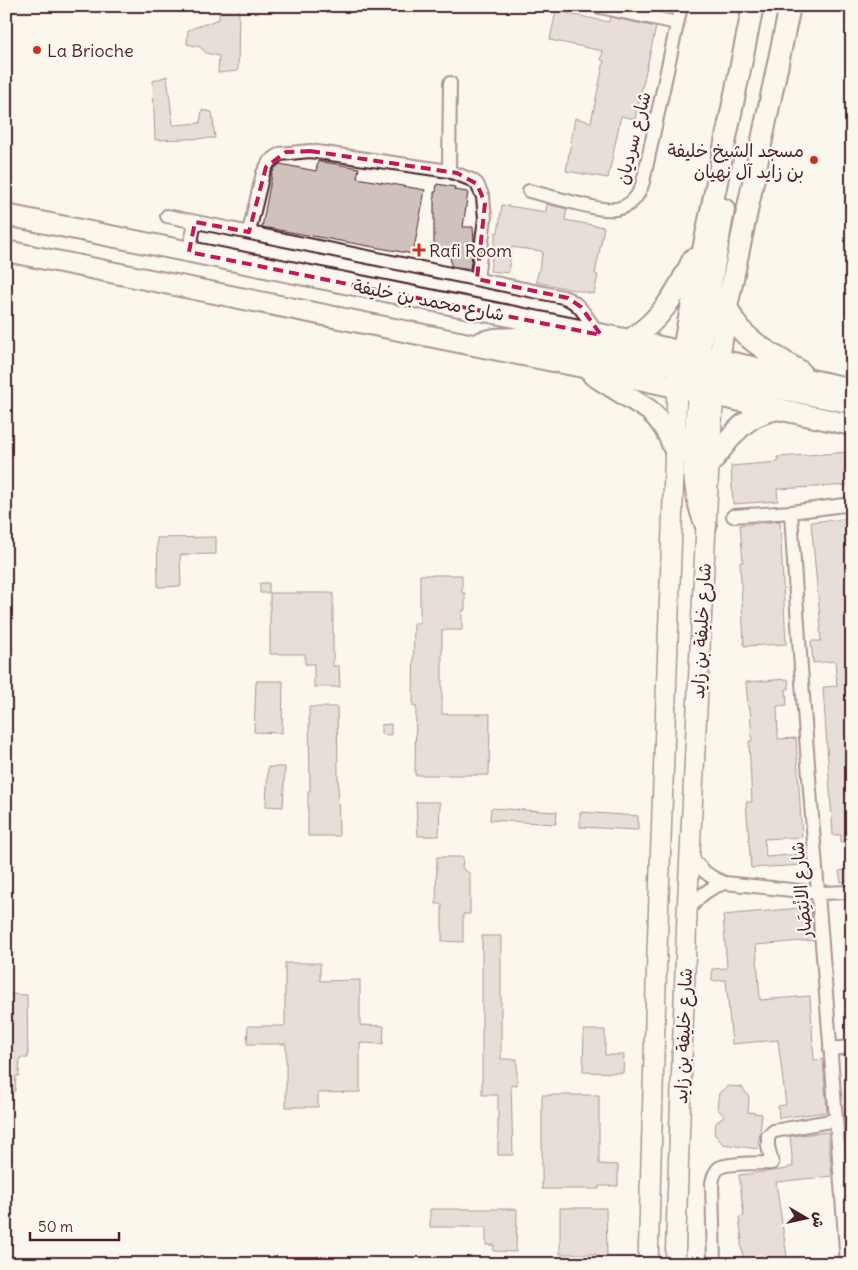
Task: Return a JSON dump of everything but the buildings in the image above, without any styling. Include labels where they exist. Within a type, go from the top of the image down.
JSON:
[{"type":"highway","name":"شارع خليفة بن زايد","points":[[699,373],[707,226],[753,6]]},
{"type":"highway","name":"شارع خليفة بن زايد","points":[[699,373],[728,308],[790,6]]},
{"type":"highway","points":[[706,526],[697,501],[693,475],[699,373],[724,206],[723,181],[719,169]]},
{"type":"highway","name":"شارع محمد بن خليفة","points":[[12,218],[629,340],[783,409],[852,425]]},
{"type":"highway","points":[[629,340],[647,328],[674,297],[707,226]]},
{"type":"highway","name":"شارع محمد بن خليفة","points":[[6,251],[578,366],[817,381],[852,388]]},
{"type":"highway","points":[[728,308],[743,332],[768,351],[817,381]]},
{"type":"highway","points":[[473,345],[494,339],[517,338],[852,403]]},
{"type":"highway","points":[[578,366],[656,416],[667,431],[674,449]]},
{"type":"highway","points":[[709,466],[740,426],[765,413],[783,409]]},
{"type":"main road","name":"شارع خليفة بن زايد","points":[[648,1264],[674,449],[699,373]]},
{"type":"main road","name":"شارع خليفة بن زايد","points":[[675,1264],[687,913],[709,466],[699,373]]},
{"type":"main road","points":[[677,1233],[685,1264]]},
{"type":"street","points":[[595,6],[677,23]]},
{"type":"street","name":"شارع سرديان","points":[[529,192],[606,210],[619,209],[631,203],[643,182],[681,6]]},
{"type":"street","points":[[449,171],[450,83]]},
{"type":"street","points":[[249,232],[263,173],[269,162],[280,154],[310,152],[380,160],[449,171],[472,180],[477,184],[483,196],[485,218],[477,279]]},
{"type":"street","points":[[167,216],[568,298],[581,307],[591,324],[601,335]]},
{"type":"street","points":[[189,252],[195,222]]},
{"type":"street","points":[[734,516],[790,512],[852,504]]},
{"type":"street","name":"شارع الانْتِصَار","points":[[790,512],[800,671],[847,1264]]},
{"type":"street","points":[[690,854],[704,872],[714,879],[725,883],[819,893],[852,892]]},
{"type":"street","points":[[687,913],[702,893],[725,883]]},
{"type":"street","points":[[830,1048],[852,1047]]},
{"type":"street","points":[[714,1264],[712,1183],[714,1174],[718,1169],[726,1165],[772,1163],[768,1136],[774,1131],[836,1120]]},
{"type":"highlighted area","points":[[310,151],[457,173],[477,184],[485,203],[477,279],[568,298],[581,307],[601,335],[189,252],[195,222],[249,232],[266,167],[286,152]]},
{"type":"place","name":"La Brioche","points":[[37,50]]},
{"type":"place","name":"مسجد الشيخ خليفة بن زايد آل نهيان","points":[[814,160]]},
{"type":"place","name":"Rafi Room","points":[[419,250]]}]
